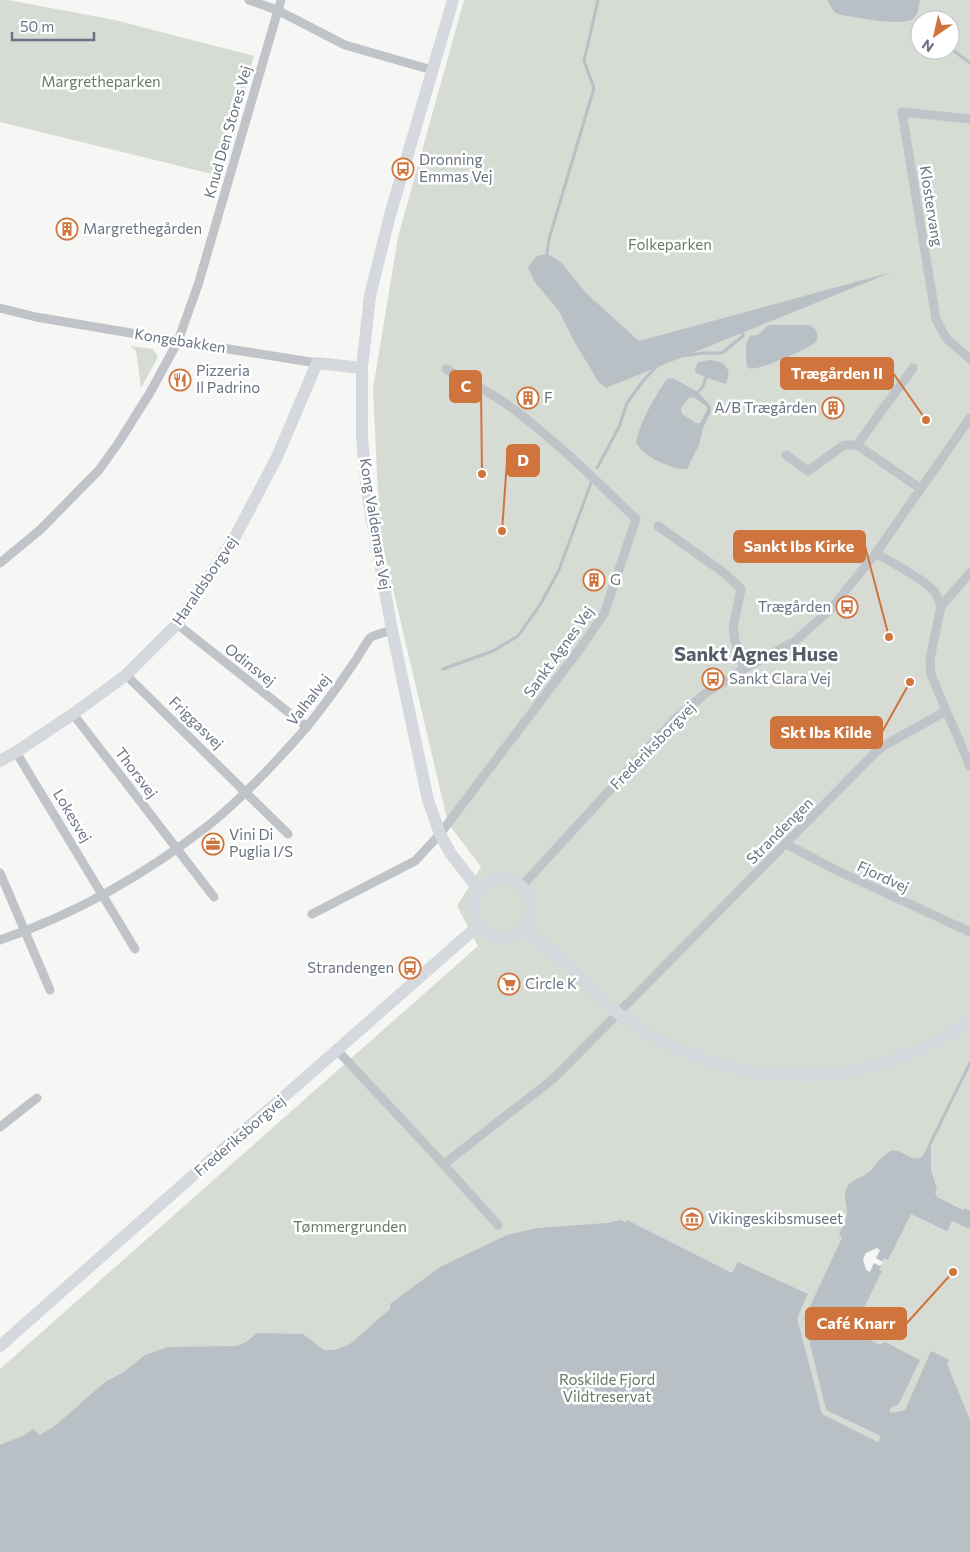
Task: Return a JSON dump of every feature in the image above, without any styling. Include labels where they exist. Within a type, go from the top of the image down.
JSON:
[{"type":"main road","name":"Kong Valdemars Vej","points":[[452,0],[390,215],[370,296],[362,368],[362,438],[367,492],[392,630],[428,800],[440,834],[451,854],[480,891]]},
{"type":"main road","name":"Kongebakken","points":[[317,363],[362,368]]},
{"type":"main road","name":"Haraldsborgvej","points":[[0,761],[73,714],[126,675],[177,624],[216,568],[240,528],[277,458],[317,363]]},
{"type":"main road","points":[[504,880],[513,882],[521,887],[527,893],[531,911],[529,920],[524,927],[518,933],[501,937],[493,936],[485,931],[475,917],[475,899],[480,891],[486,884],[504,880]]},
{"type":"main road","name":"Frederiksborgvej","points":[[0,1346],[479,925]]},
{"type":"main road","points":[[524,927],[618,1013],[657,1039],[694,1055],[736,1069],[774,1075],[819,1076],[862,1069],[906,1056],[970,1022]]},
{"type":"street","points":[[249,0],[278,10],[344,45],[432,70]]},
{"type":"street","name":"Knud Den Stores Vej","points":[[0,563],[41,528],[99,470],[140,410],[178,341],[201,276],[281,0]]},
{"type":"street","name":"Klostervang","points":[[970,118],[902,112],[936,319],[946,338],[970,359]]},
{"type":"street","name":"Kongebakken","points":[[0,308],[36,317],[317,363]]},
{"type":"street","points":[[857,445],[913,368]]},
{"type":"street","name":"Sankt Agnes Vej","points":[[312,914],[415,861],[440,834],[580,650],[604,614],[636,519],[587,471],[525,418],[483,389],[446,369]]},
{"type":"street","name":"Frederiksborgvej","points":[[521,887],[674,720],[706,693],[803,634],[830,610],[876,553],[970,418]]},
{"type":"street","points":[[786,455],[808,471],[844,445],[857,445],[921,489]]},
{"type":"street","points":[[658,526],[723,572],[741,589],[733,627],[735,641],[744,669]]},
{"type":"street","points":[[876,553],[923,582],[934,592],[941,606]]},
{"type":"street","points":[[970,573],[941,606],[930,659],[931,675],[970,766]]},
{"type":"street","name":"Odinsvej","points":[[177,624],[306,727]]},
{"type":"street","name":"Valhalvej","points":[[0,940],[64,915],[103,894],[177,849],[210,824],[276,762],[334,692],[370,638],[392,630]]},
{"type":"street","name":"Friggasvej","points":[[126,675],[246,791]]},
{"type":"street","name":"Strandengen","points":[[444,1164],[553,1079],[875,753],[946,711]]},
{"type":"street","name":"Thorsvej","points":[[73,714],[177,849]]},
{"type":"street","name":"Lokesvej","points":[[16,752],[103,894]]},
{"type":"street","points":[[246,791],[288,834]]},
{"type":"street","name":"Fjordvej","points":[[786,844],[836,870],[970,932]]},
{"type":"street","points":[[177,849],[214,897]]},
{"type":"street","points":[[0,873],[50,990]]},
{"type":"street","points":[[103,894],[135,950]]},
{"type":"street","points":[[337,1050],[444,1164],[498,1225]]},
{"type":"street","points":[[0,1127],[38,1098]]},
{"type":"green space","name":"Margretheparken","points":[[0,0],[115,20],[254,56],[220,176],[0,122]]},
{"type":"green space","points":[[464,0],[970,0],[970,1552],[0,1552],[0,1369],[478,946],[457,906],[481,867],[448,823],[380,534],[373,389],[398,237]]},
{"type":"green space","points":[[130,346],[153,349],[158,357],[141,388],[136,351]]},
{"type":"shaded area","points":[[827,0],[920,0],[918,10],[910,10],[910,20],[905,22],[841,15],[834,12]]},
{"type":"shaded area","points":[[547,254],[561,262],[586,293],[639,341],[892,272],[606,388],[598,381],[575,343],[559,311],[534,281],[528,267],[537,256]]},
{"type":"shaded area","points":[[769,325],[810,325],[816,332],[817,341],[778,361],[751,369],[747,367],[746,355],[746,346],[749,338],[751,335],[759,334]]},
{"type":"shaded area","points":[[710,360],[726,366],[728,378],[726,384],[696,373],[695,369],[698,362]]},
{"type":"shaded area","points":[[673,378],[698,392],[711,406],[711,412],[703,428],[699,445],[687,469],[659,462],[636,443],[649,410],[667,379]],"holes":[[[694,397],[707,407],[700,423],[696,423],[682,414],[681,408],[689,398]]]},
{"type":"shaded area","name":"Roskilde Fjord Vildtreservat","points":[[929,1146],[931,1148],[931,1170],[937,1189],[935,1192],[937,1197],[963,1210],[965,1208],[970,1211],[970,1229],[952,1221],[947,1231],[911,1214],[888,1260],[884,1258],[879,1270],[882,1271],[854,1328],[855,1333],[880,1345],[885,1342],[920,1360],[899,1404],[890,1408],[892,1413],[905,1410],[931,1351],[949,1360],[947,1364],[970,1420],[970,1552],[0,1552],[0,1445],[25,1435],[33,1429],[40,1435],[56,1425],[105,1382],[124,1372],[145,1355],[168,1347],[237,1346],[246,1342],[257,1333],[303,1334],[324,1350],[335,1350],[350,1344],[390,1309],[390,1304],[440,1267],[507,1235],[537,1228],[607,1223],[620,1220],[626,1222],[627,1220],[732,1273],[738,1262],[808,1294],[797,1318],[822,1414],[878,1442],[881,1438],[879,1435],[826,1410],[804,1319],[842,1238],[839,1235],[847,1214],[845,1192],[848,1185],[869,1172],[881,1158],[891,1151],[898,1151],[917,1159],[921,1157]]},
{"type":"pier","points":[[877,1248],[880,1250],[876,1258],[883,1262],[880,1266],[874,1263],[870,1272],[866,1270],[863,1259],[866,1253]]},
{"type":"waterway","points":[[547,254],[549,239],[594,88],[584,61],[598,0]]},
{"type":"waterway","points":[[960,56],[970,63]]},
{"type":"waterway","points":[[682,356],[722,353],[743,336],[743,329]]},
{"type":"waterway","points":[[597,468],[619,427],[627,403],[643,381],[658,365]]},
{"type":"waterway","points":[[698,392],[706,378]]},
{"type":"waterway","points":[[443,669],[493,651],[518,636],[540,605],[559,570],[591,483]]},
{"type":"waterway","points":[[929,1146],[970,1063]]},
{"type":"place","name":"Dronning Emmas Vej","points":[[403,169]]},
{"type":"place","name":"Margrethegården","points":[[67,229]]},
{"type":"place","name":"Pizzeria Il Padrino","points":[[180,380]]},
{"type":"place","name":"F","points":[[528,398]]},
{"type":"place","name":"A/B Trægården","points":[[833,408]]},
{"type":"place","name":"Trægården II","points":[[926,420]]},
{"type":"place","name":"C","points":[[482,474]]},
{"type":"place","name":"D","points":[[502,531]]},
{"type":"place","name":"G","points":[[594,580]]},
{"type":"place","name":"Trægården","points":[[847,607]]},
{"type":"place","name":"Sankt Ibs Kirke","points":[[889,637]]},
{"type":"place","name":"Sankt Clara Vej","points":[[713,679]]},
{"type":"place","name":"Skt Ibs Kilde","points":[[910,682]]},
{"type":"place","name":"Vini Di Puglia I/S","points":[[213,844]]},
{"type":"place","name":"Strandengen","points":[[410,968]]},
{"type":"place","name":"Circle K","points":[[509,984]]},
{"type":"place","name":"Vikingeskibsmuseet","points":[[692,1219]]},
{"type":"place","name":"Café Knarr","points":[[953,1272]]},
{"type":"district","name":"Sankt Agnes Huse","points":[[756,654]]},
{"type":"park label","name":"Folkeparken","points":[[670,245]]},
{"type":"park label","name":"Tømmergrunden","points":[[350,1227]]}]
